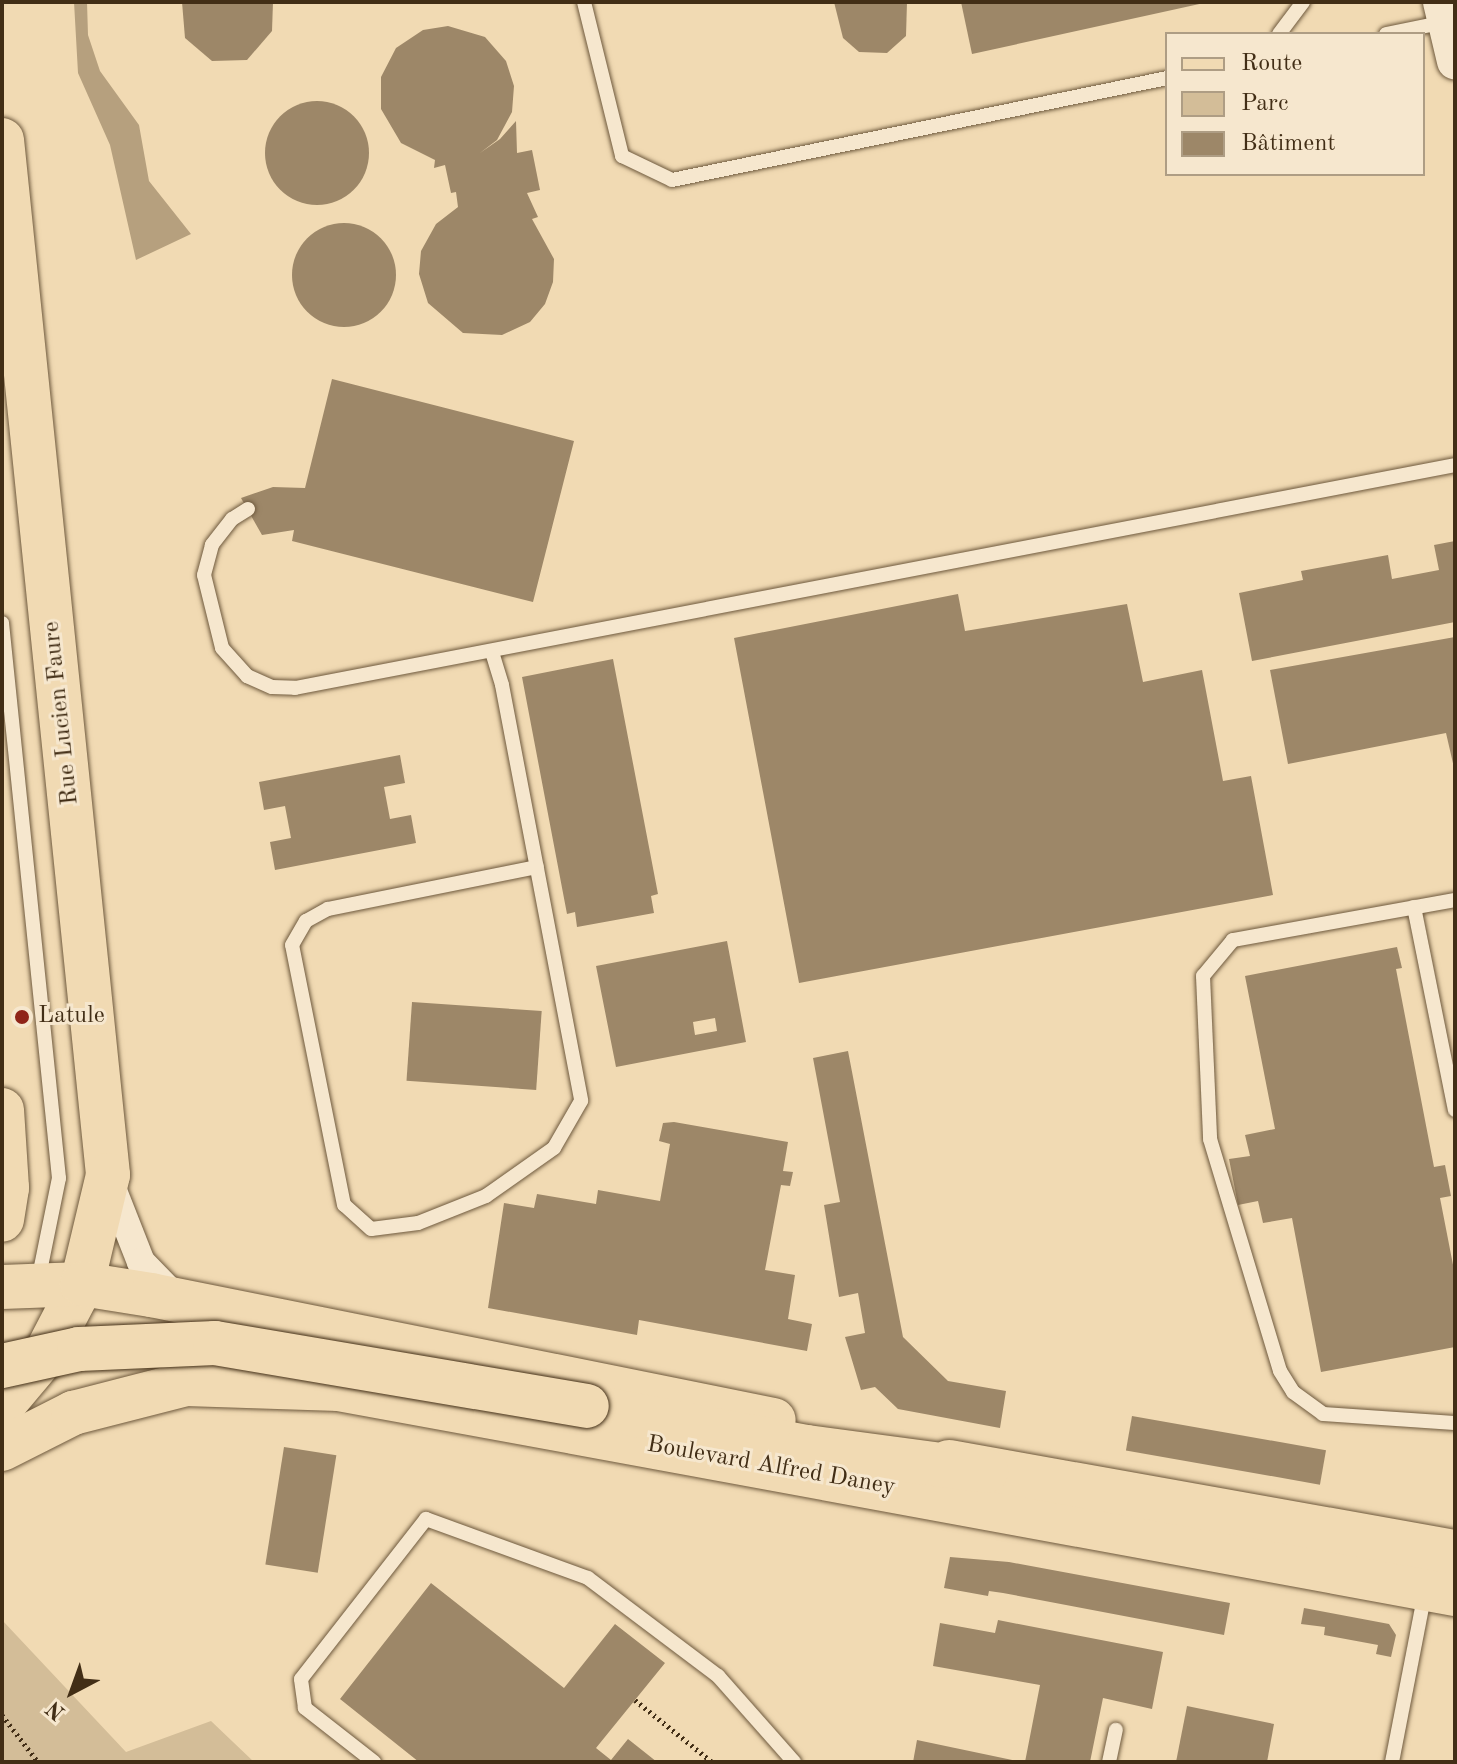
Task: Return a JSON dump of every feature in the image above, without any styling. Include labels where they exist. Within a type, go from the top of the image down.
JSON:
[{"type":"main road","name":"Rue Lucien Faure","points":[[2,140],[108,1175],[82,1284],[45,1355],[2,1406]]},
{"type":"main road","points":[[2,1110],[3,1213]]},
{"type":"main road","name":"Boulevard Alfred Daney","points":[[19,1286],[82,1284],[179,1300],[814,1428],[986,1471],[1455,1552]]},
{"type":"main road","points":[[2,1366],[79,1349],[215,1343],[807,1447],[986,1471]]},
{"type":"main road","name":"Boulevard Alfred Daney","points":[[2,1449],[86,1409],[186,1384],[339,1389],[1361,1576],[1445,1588]]},
{"type":"street","points":[[1444,12],[1455,61]]},
{"type":"street","points":[[108,1175],[141,1262],[179,1300]]},
{"type":"lane","points":[[584,2],[622,156],[672,180],[1165,78]]},
{"type":"lane","points":[[1280,32],[1303,2]]},
{"type":"lane","points":[[1391,32],[1444,12]]},
{"type":"lane","points":[[248,509],[232,519],[212,545],[204,575],[222,648],[247,676],[272,687],[295,688],[1455,465]]},
{"type":"lane","points":[[2,623],[59,1178],[19,1286]]},
{"type":"lane","points":[[492,652],[537,867],[581,1101],[554,1148],[486,1196],[418,1223],[371,1229],[344,1205],[292,945],[306,921],[328,909],[537,867]]},
{"type":"lane","points":[[1455,900],[1233,940],[1203,976],[1210,1139],[1280,1371],[1293,1392],[1323,1414],[1455,1423]]},
{"type":"lane","points":[[1414,907],[1455,1110]]},
{"type":"lane","points":[[374,1762],[305,1708],[301,1679],[426,1519],[588,1578],[718,1676],[794,1762]]},
{"type":"lane","points":[[1392,1762],[1445,1588]]},
{"type":"lane","points":[[1109,1762],[1116,1730]]},
{"type":"path","points":[[635,1700],[712,1762]]},
{"type":"path","points":[[2,1715],[38,1762]]},
{"type":"green space","points":[[2,1620],[126,1752],[211,1721],[254,1762],[2,1762]]},
{"type":"shaded area","points":[[74,2],[87,2],[88,35],[100,71],[139,125],[149,181],[191,234],[136,260],[110,145],[78,73]]},
{"type":"building","points":[[182,2],[273,2],[272,31],[247,60],[212,61],[185,38]]},
{"type":"building","points":[[834,2],[907,2],[906,36],[887,53],[859,52],[843,38]]},
{"type":"building","points":[[961,2],[1204,2],[1204,3],[972,54]]},
{"type":"building","points":[[448,26],[485,37],[506,61],[514,86],[512,112],[497,140],[480,153],[500,139],[516,121],[517,153],[532,150],[540,190],[527,193],[538,217],[532,219],[554,259],[553,282],[545,304],[530,322],[502,335],[463,333],[428,303],[419,274],[421,251],[436,224],[458,207],[456,192],[451,193],[445,165],[434,168],[435,160],[401,143],[381,109],[381,77],[396,48],[423,30]]},
{"type":"building","points":[[317,101],[337,105],[354,116],[365,133],[369,153],[365,173],[354,190],[337,201],[317,205],[297,201],[280,190],[269,173],[265,153],[269,133],[280,116],[297,105]]},
{"type":"building","points":[[344,223],[364,227],[381,238],[392,255],[396,275],[392,295],[381,312],[364,323],[344,327],[324,323],[307,312],[296,295],[292,275],[296,255],[307,238],[324,227]]},
{"type":"building","points":[[332,379],[574,441],[533,602],[292,541],[294,530],[262,535],[241,498],[273,487],[305,488]]},
{"type":"building","points":[[1455,541],[1455,622],[1252,661],[1239,593],[1303,580],[1301,571],[1388,555],[1392,579],[1439,570],[1434,545]]},
{"type":"building","points":[[958,594],[965,631],[1127,604],[1143,682],[1202,670],[1223,781],[1251,776],[1273,895],[799,983],[734,638]]},
{"type":"building","points":[[1455,637],[1455,772],[1446,733],[1288,764],[1270,670]]},
{"type":"building","points":[[613,659],[658,894],[651,896],[654,913],[577,927],[575,912],[567,914],[522,677]]},
{"type":"building","points":[[400,755],[405,783],[384,787],[390,819],[411,815],[416,843],[275,870],[270,842],[291,838],[285,806],[264,810],[259,782]]},
{"type":"building","points":[[727,941],[746,1042],[616,1067],[596,966]],"holes":[[[715,1018],[717,1031],[695,1035],[693,1022]]]},
{"type":"building","points":[[1397,947],[1402,968],[1396,969],[1434,1167],[1445,1165],[1451,1196],[1440,1198],[1455,1275],[1455,1347],[1321,1372],[1292,1218],[1263,1223],[1258,1201],[1238,1205],[1229,1159],[1250,1156],[1245,1135],[1275,1129],[1245,976]]},
{"type":"building","points":[[412,1002],[542,1011],[536,1090],[406,1081]]},
{"type":"building","points":[[848,1051],[903,1337],[948,1381],[1006,1391],[1000,1428],[898,1409],[875,1387],[861,1390],[845,1337],[865,1333],[858,1293],[839,1297],[824,1205],[840,1202],[813,1058]]},
{"type":"building","points":[[674,1122],[788,1142],[783,1171],[793,1172],[790,1186],[781,1185],[765,1270],[795,1275],[788,1319],[812,1324],[807,1351],[639,1320],[637,1335],[488,1308],[504,1203],[534,1208],[537,1194],[596,1204],[598,1190],[660,1201],[670,1144],[659,1141],[663,1123]]},
{"type":"building","points":[[1132,1416],[1326,1450],[1320,1485],[1126,1450]]},
{"type":"building","points":[[284,1447],[336,1455],[318,1573],[265,1565]]},
{"type":"building","points":[[950,1557],[1009,1562],[1230,1603],[1224,1635],[1003,1593],[989,1591],[988,1596],[944,1588]]},
{"type":"building","points":[[431,1583],[564,1688],[615,1624],[665,1663],[596,1748],[611,1760],[628,1739],[657,1762],[419,1762],[340,1699]]},
{"type":"building","points":[[1304,1608],[1389,1624],[1396,1635],[1391,1657],[1376,1654],[1378,1645],[1324,1635],[1325,1627],[1301,1624]]},
{"type":"building","points":[[998,1620],[1163,1652],[1152,1709],[1103,1698],[1090,1762],[1025,1762],[1040,1685],[933,1666],[940,1623],[995,1633]]},
{"type":"building","points":[[1187,1706],[1274,1724],[1267,1762],[1176,1762]]},
{"type":"building","points":[[917,1740],[1017,1761],[1017,1762],[913,1762]]},
{"type":"place","name":"Latule","points":[[22,1017]]}]
